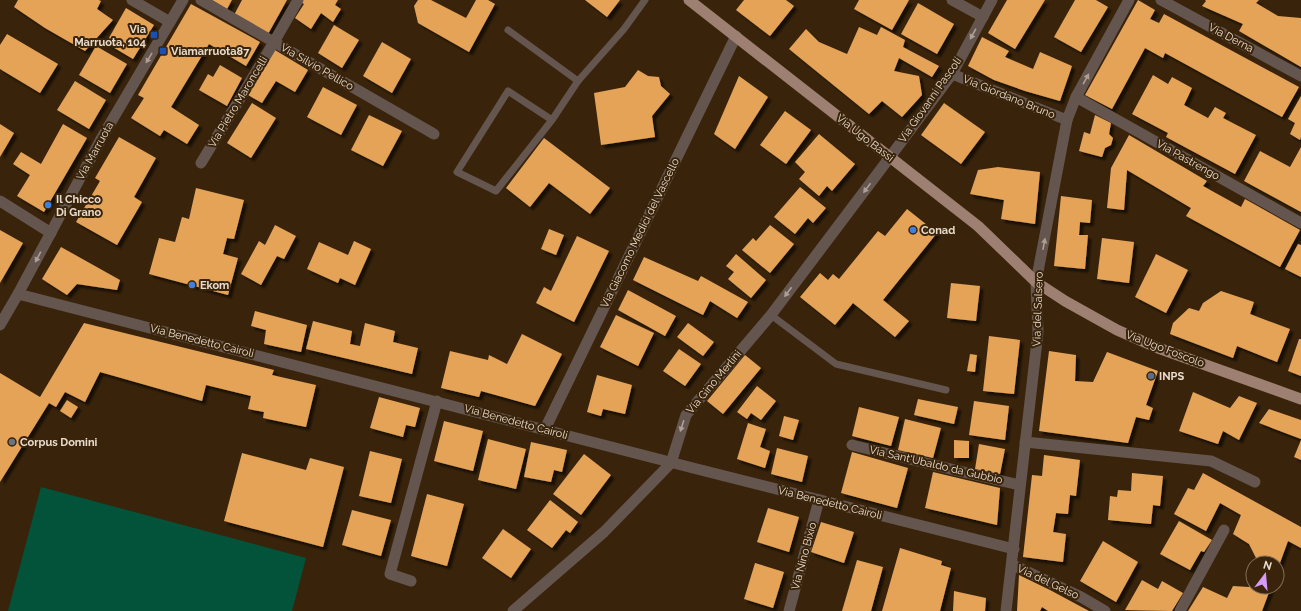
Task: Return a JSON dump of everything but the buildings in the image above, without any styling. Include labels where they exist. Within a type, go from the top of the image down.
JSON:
[{"type":"main road","name":"Via Ugo Bassi","points":[[688,0],[978,226],[1036,282]]},
{"type":"main road","name":"Via Ugo Foscolo","points":[[1036,282],[1065,301],[1117,330],[1158,348],[1301,399]]},
{"type":"street","points":[[132,0],[170,22]]},
{"type":"street","name":"Via Marruota","points":[[0,325],[101,139],[183,0]]},
{"type":"street","name":"Via Silvio Pellico","points":[[200,0],[434,134]]},
{"type":"street","name":"Via Pietro Maroncelli","points":[[201,163],[298,0]]},
{"type":"street","points":[[952,0],[983,17]]},
{"type":"street","name":"Via Giovanni Pascoli","points":[[890,157],[952,74],[992,0]]},
{"type":"street","name":"Via del Salsero","points":[[1006,611],[1013,565],[1020,485],[1038,332],[1036,282],[1067,120],[1076,97],[1129,0]]},
{"type":"street","name":"Via Derna","points":[[1160,0],[1301,76]]},
{"type":"street","name":"Via Giacomo Medici del Vascello","points":[[545,429],[736,36]]},
{"type":"street","name":"Via Giordano Bruno","points":[[952,74],[1067,120]]},
{"type":"street","name":"Via Pastrengo","points":[[1076,97],[1301,223]]},
{"type":"street","name":"Via Gino Merlini","points":[[513,611],[604,532],[671,463],[686,415],[771,315],[890,157]]},
{"type":"street","points":[[0,201],[51,233]]},
{"type":"street","name":"Via Benedetto Cairoli","points":[[18,294],[437,401],[671,463],[1014,549]]},
{"type":"street","points":[[411,581],[390,574],[437,401]]},
{"type":"street","points":[[1025,442],[1211,461],[1255,482]]},
{"type":"street","name":"Via Sant'Ubaldo da Gubbio","points":[[852,445],[958,472],[1020,485]]},
{"type":"street","name":"Via Nino Bixio","points":[[789,611],[819,500]]},
{"type":"street","points":[[1180,611],[1224,530]]},
{"type":"street","name":"Via del Gelso","points":[[1013,565],[1081,597],[1105,611]]},
{"type":"lane","points":[[552,120],[508,91],[457,172],[496,192],[552,120],[578,81],[624,29],[645,0]]},
{"type":"lane","points":[[508,30],[578,81]]},
{"type":"lane","points":[[771,315],[836,364],[946,390]]},
{"type":"green space","points":[[41,487],[306,558],[292,611],[8,611]]},
{"type":"place","name":"Via Marruota, 104","points":[[154,35]]},
{"type":"place","name":"Viamarruota87","points":[[163,51]]},
{"type":"place","name":"Il Chicco Di Grano","points":[[48,205]]},
{"type":"place","name":"Conad","points":[[913,230]]},
{"type":"place","name":"Ekom","points":[[192,285]]},
{"type":"place","name":"INPS","points":[[1151,376]]},
{"type":"place","name":"Corpus Domini","points":[[12,442]]}]
